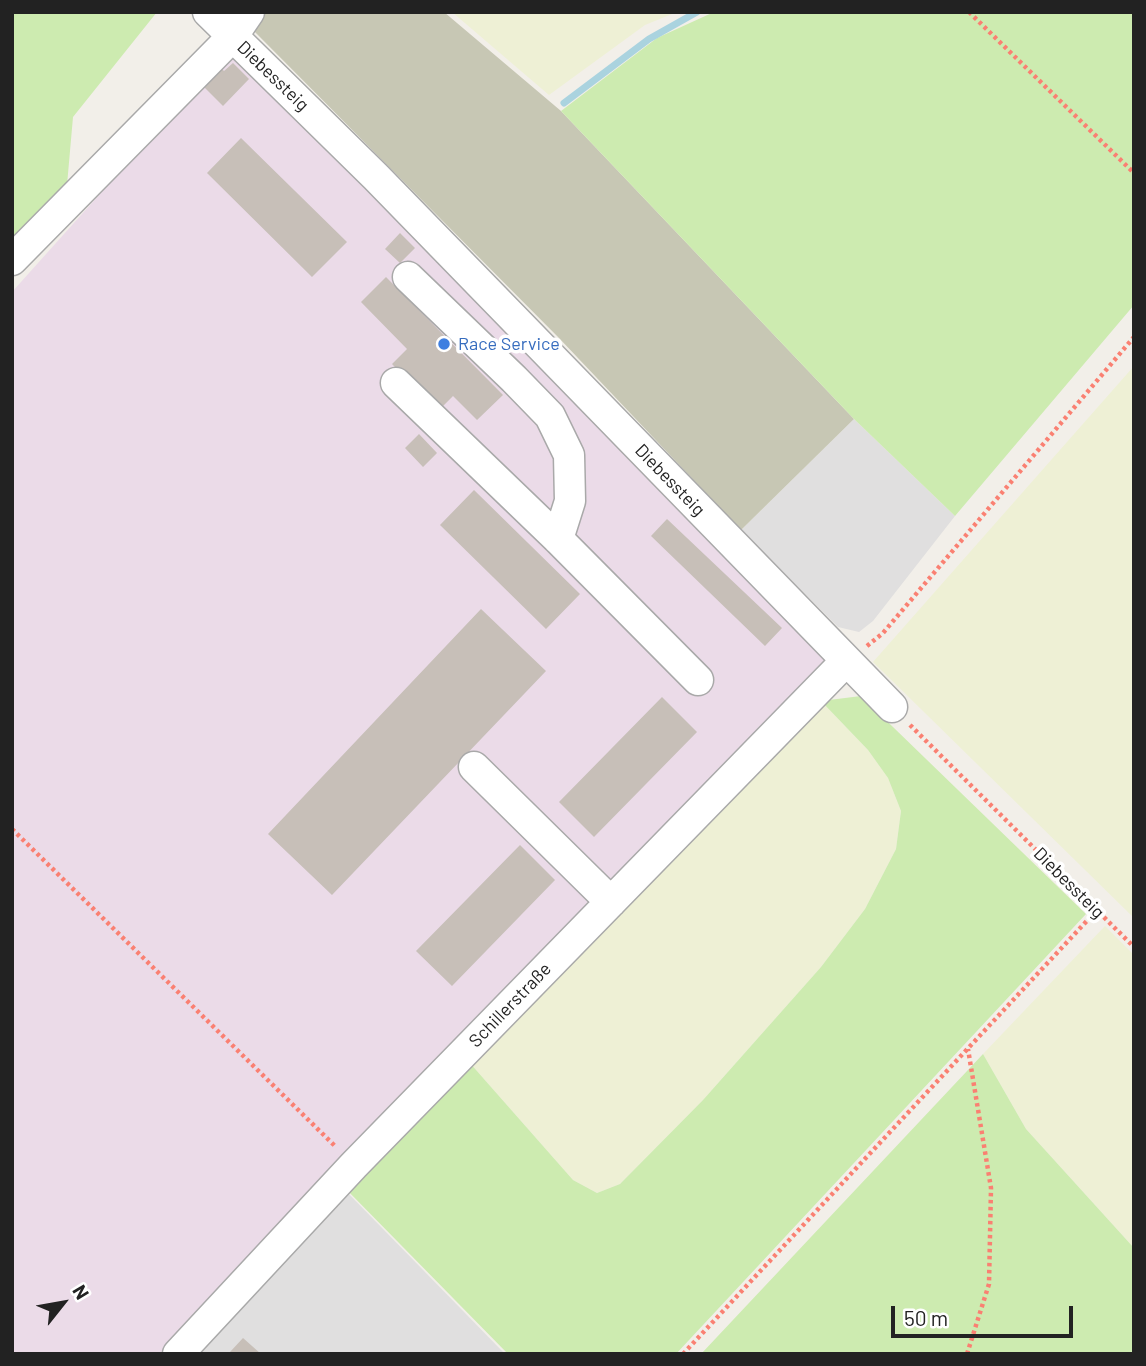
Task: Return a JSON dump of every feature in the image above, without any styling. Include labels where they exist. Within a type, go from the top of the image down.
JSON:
[{"type":"street","name":"Diebessteig","points":[[208,12],[376,177],[892,707]]},
{"type":"street","points":[[12,260],[233,37],[249,12]]},
{"type":"street","points":[[408,277],[550,416],[569,455],[570,501],[558,539]]},
{"type":"street","points":[[514,379],[543,349]]},
{"type":"street","points":[[396,383],[558,539],[698,681]]},
{"type":"street","name":"Schillerstraße","points":[[178,1354],[354,1165],[846,661]]},
{"type":"street","points":[[474,767],[611,902]]},
{"type":"path","points":[[970,12],[1134,173]]},
{"type":"path","points":[[846,661],[883,633],[1134,337]]},
{"type":"path","name":"Diebessteig","points":[[892,707],[1134,947]]},
{"type":"path","points":[[12,830],[354,1165]]},
{"type":"path","points":[[683,1354],[1097,910]]},
{"type":"path","points":[[967,1354],[989,1284],[991,1188],[968,1049]]},
{"type":"shaded area","points":[[256,12],[444,12],[561,111],[854,419],[741,530],[559,338],[247,24]]},
{"type":"shaded area","points":[[452,12],[677,12],[645,25],[549,95]]},
{"type":"shaded area","points":[[229,50],[833,660],[329,1173],[159,1354],[12,1354],[12,292]]},
{"type":"shaded area","points":[[1134,366],[1134,918],[873,662]]},
{"type":"shaded area","points":[[854,419],[955,516],[873,621],[859,632],[838,627],[741,530]]},
{"type":"shaded area","points":[[821,701],[868,750],[888,778],[901,811],[896,849],[865,909],[821,967],[703,1100],[620,1184],[597,1193],[573,1180],[469,1062]]},
{"type":"shaded area","points":[[1105,926],[1134,955],[1134,1248],[1026,1129],[983,1054]]},
{"type":"shaded area","points":[[344,1189],[505,1354],[190,1354]]},
{"type":"green space","points":[[12,12],[157,12],[73,117],[67,185],[12,241]]},
{"type":"green space","points":[[714,12],[1134,12],[1134,305],[955,516],[854,419],[561,111],[657,38]]},
{"type":"green space","points":[[861,696],[1086,914],[676,1354],[508,1354],[345,1188],[469,1062],[573,1180],[597,1193],[620,1184],[703,1100],[821,967],[865,909],[896,849],[901,811],[888,778],[868,750],[821,701]]},
{"type":"green space","points":[[983,1054],[1026,1129],[1134,1248],[1134,1354],[701,1354]]},
{"type":"building","points":[[233,63],[249,79],[223,106],[201,84],[219,66],[224,71]]},
{"type":"building","points":[[241,138],[347,242],[312,277],[207,173]]},
{"type":"building","points":[[400,233],[415,248],[400,263],[385,249]]},
{"type":"building","points":[[386,277],[503,395],[477,420],[453,396],[438,411],[392,364],[407,349],[361,302]]},
{"type":"building","points":[[419,434],[437,453],[423,467],[405,448]]},
{"type":"building","points":[[474,490],[580,594],[546,629],[440,525]]},
{"type":"building","points":[[667,519],[782,628],[765,646],[651,536]]},
{"type":"building","points":[[481,609],[546,671],[332,895],[268,834]]},
{"type":"building","points":[[662,697],[697,732],[594,837],[559,802]]},
{"type":"building","points":[[520,845],[555,880],[452,986],[416,951]]},
{"type":"building","points":[[243,1338],[261,1354],[232,1354],[230,1352]]},
{"type":"waterway","points":[[564,103],[649,39],[697,12]]},
{"type":"place","name":"Race Service","points":[[444,344]]}]
